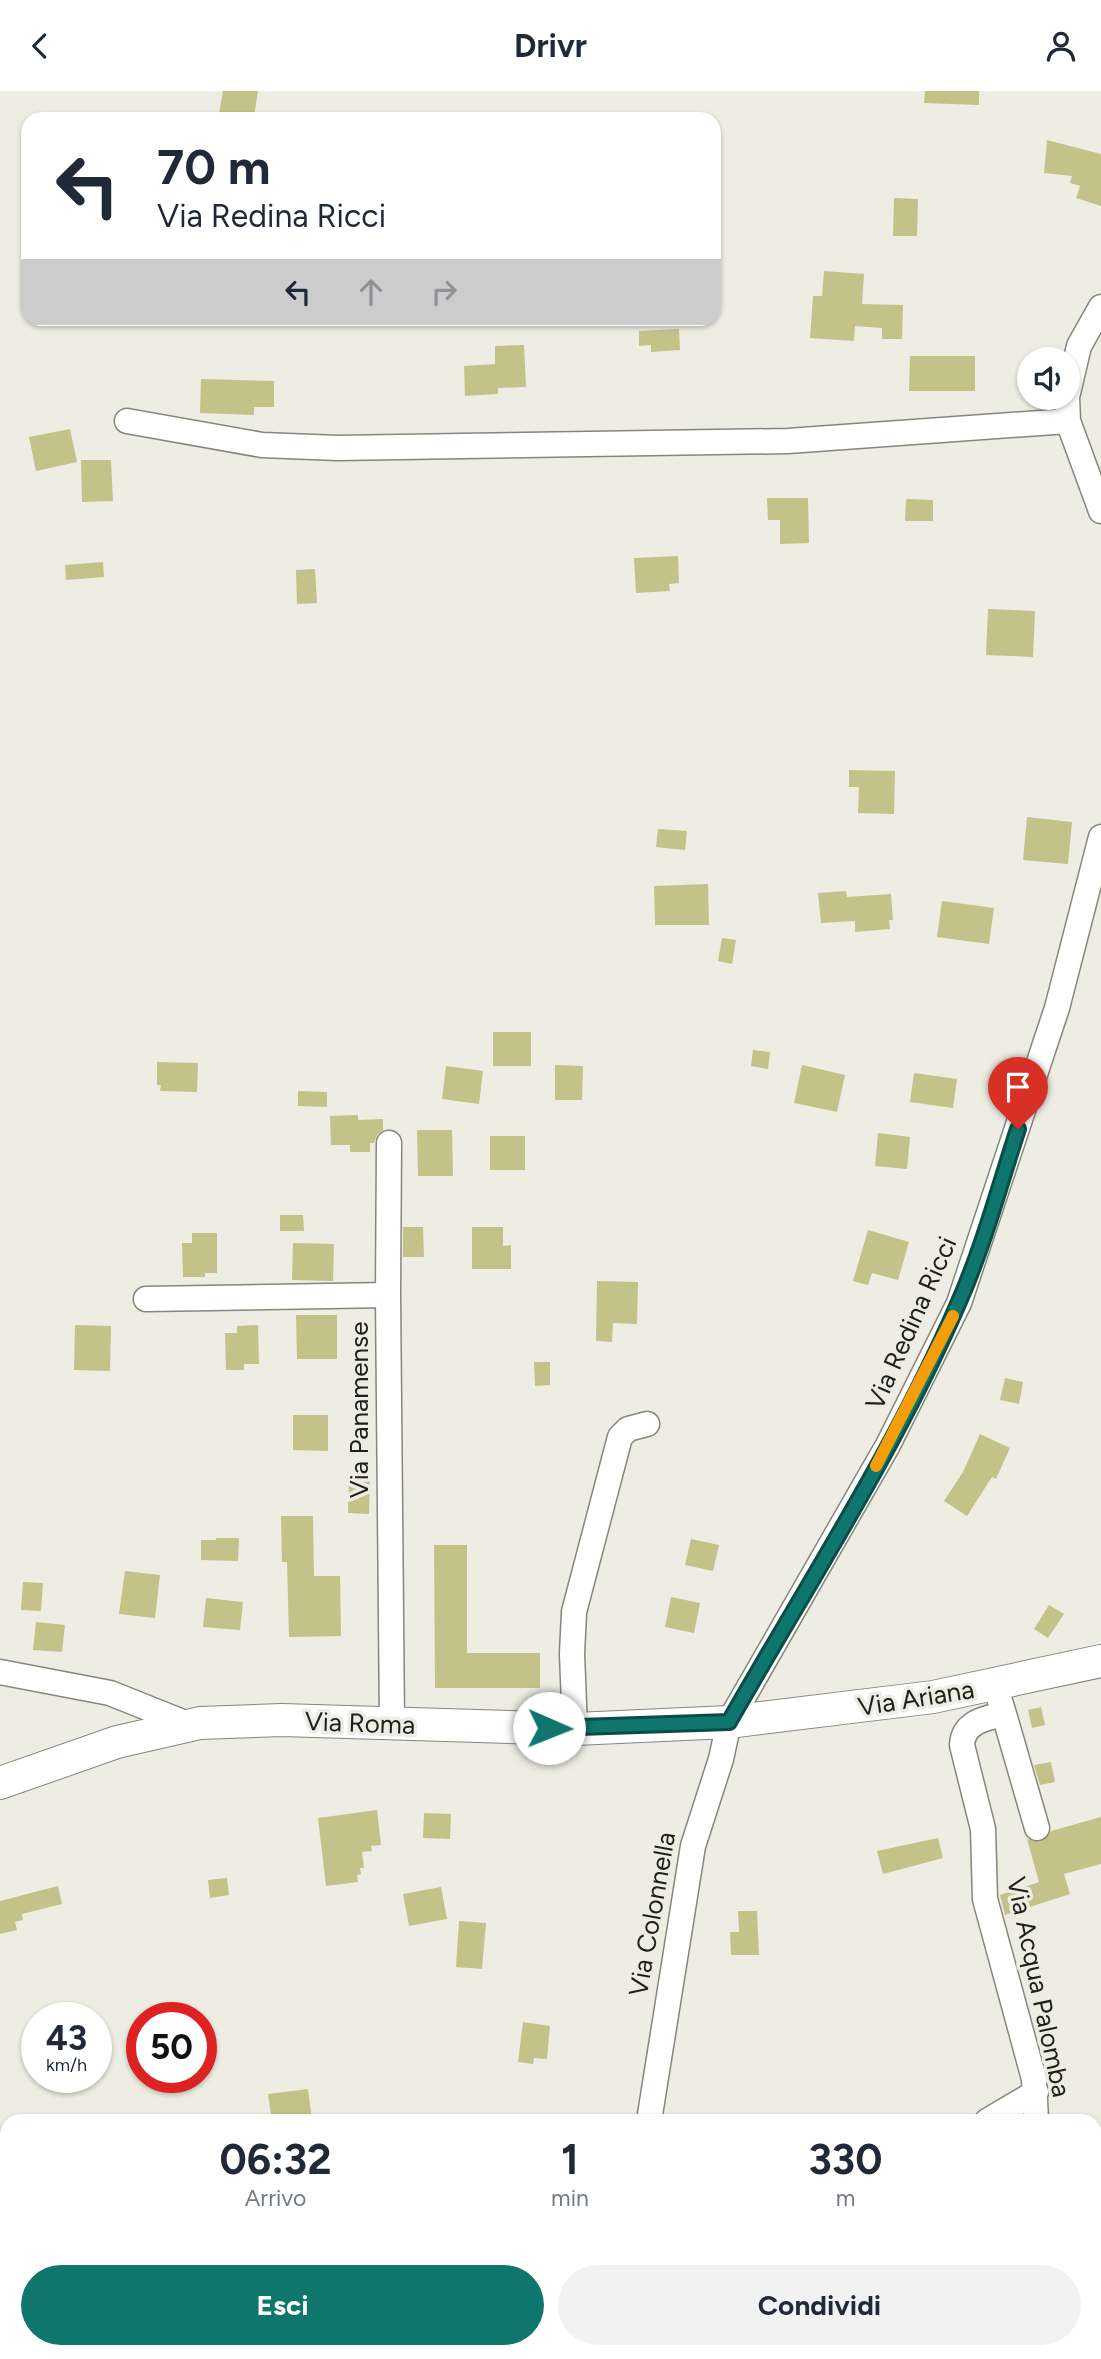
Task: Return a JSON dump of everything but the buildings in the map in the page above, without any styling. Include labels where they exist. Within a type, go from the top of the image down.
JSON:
[{"type":"main road","name":"Via Ariana","points":[[729,1722],[860,1708],[999,1699],[1101,1661]]},
{"type":"main road","name":"Via Roma","points":[[0,1783],[94,1748],[190,1725],[282,1720],[575,1729],[729,1722]]},
{"type":"street","points":[[1080,347],[1101,307]]},
{"type":"street","points":[[127,421],[262,445],[338,449],[788,441],[1023,410]]},
{"type":"street","points":[[1070,410],[1101,511]]},
{"type":"street","name":"Via Redina Ricci","points":[[729,1722],[888,1444],[958,1303],[1057,1008],[1101,837]]},
{"type":"street","points":[[388,1295],[389,1143]]},
{"type":"street","name":"Via Panamense","points":[[146,1299],[388,1295],[392,1724]]},
{"type":"street","points":[[575,1729],[572,1634],[578,1592],[620,1437],[628,1429],[647,1424]]},
{"type":"street","points":[[0,1672],[110,1693],[190,1725]]},
{"type":"street","points":[[999,1699],[1037,1828]]},
{"type":"street","name":"Via Acqua Palomba","points":[[999,1699],[972,1725],[965,1734],[962,1745],[983,1829],[985,1899],[1036,2091],[1036,2114]]},
{"type":"street","name":"Via Colonnella","points":[[650,2114],[691,1857],[698,1823],[721,1759],[729,1722]]},
{"type":"street","points":[[998,2114],[1036,2091]]},
{"type":"slow traffic","points":[[876,1466],[953,1316]]},
{"type":"route","points":[[549,1728],[729,1722],[888,1444],[940,1343],[967,1283],[1018,1129]]}]
